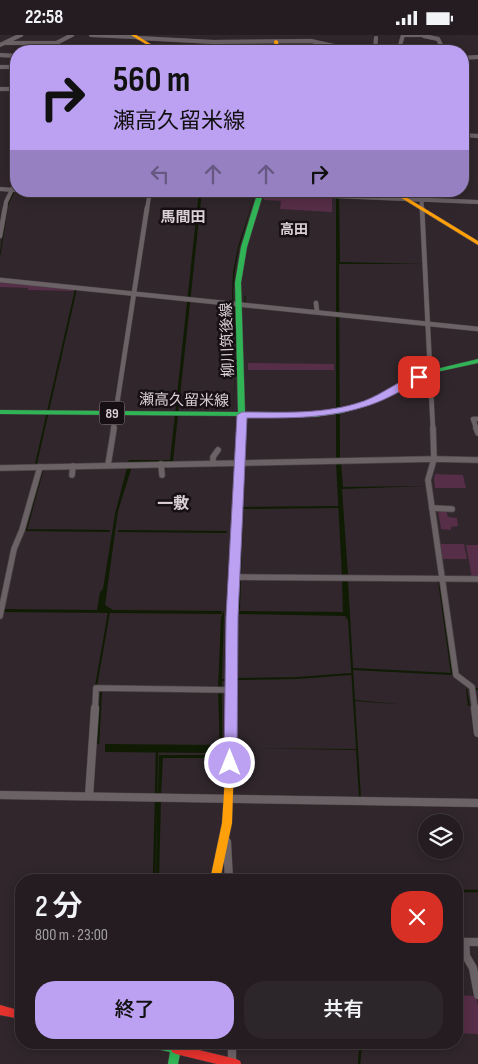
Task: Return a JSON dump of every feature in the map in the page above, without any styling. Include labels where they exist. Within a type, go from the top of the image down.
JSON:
[{"type":"main road","points":[[136,37],[150,45]]},
{"type":"main road","name":"柳川筑後線","points":[[216,874],[227,823],[228,799],[233,577],[240,463],[235,415],[238,283],[240,263],[259,197]]},
{"type":"main road","points":[[402,197],[478,243]]},
{"type":"main road","name":"瀬高久留米線","points":[[0,412],[235,415],[300,415],[338,412],[368,403],[430,372],[478,361]]},
{"type":"main road","points":[[0,1010],[15,1014]]},
{"type":"main road","points":[[173,1064],[176,1049]]},
{"type":"main road","points":[[187,1049],[234,1063]]},
{"type":"street","points":[[0,45],[20,35]]},
{"type":"street","points":[[53,45],[72,35]]},
{"type":"street","points":[[91,35],[136,37],[164,41],[226,42],[278,39],[320,41],[333,45]]},
{"type":"street","points":[[181,45],[184,35]]},
{"type":"street","points":[[226,42],[227,35]]},
{"type":"street","points":[[403,35],[438,39],[441,45]]},
{"type":"street","points":[[118,40],[120,36]]},
{"type":"street","points":[[14,38],[26,39]]},
{"type":"street","points":[[375,45],[376,38]]},
{"type":"street","points":[[6,43],[57,43]]},
{"type":"street","points":[[0,67],[10,67]]},
{"type":"street","points":[[0,236],[6,202],[10,196]]},
{"type":"street","points":[[108,465],[149,197]]},
{"type":"street","points":[[369,197],[478,202]]},
{"type":"street","points":[[422,197],[424,210],[434,459],[428,480],[456,675],[472,687],[478,733]]},
{"type":"street","points":[[0,280],[478,329]]},
{"type":"street","points":[[291,303],[291,310]]},
{"type":"street","points":[[316,303],[316,312]]},
{"type":"street","points":[[478,419],[474,419],[478,433]]},
{"type":"street","points":[[213,463],[213,457],[218,450]]},
{"type":"street","points":[[0,468],[434,459],[478,460]]},
{"type":"street","points":[[161,464],[162,475]]},
{"type":"street","points":[[72,475],[73,466]]},
{"type":"street","points":[[0,616],[14,549],[22,530],[40,467]]},
{"type":"street","points":[[432,508],[452,509]]},
{"type":"street","points":[[233,577],[478,579]]},
{"type":"street","points":[[89,796],[96,688],[230,690]]},
{"type":"street","points":[[0,795],[478,803]]},
{"type":"street","points":[[227,843],[229,874]]},
{"type":"street","points":[[463,942],[478,942]]},
{"type":"street","points":[[463,948],[473,968],[478,995]]},
{"type":"street","points":[[233,1049],[234,1063]]},
{"type":"shaded area","points":[[198,197],[201,197],[173,462],[133,463],[118,511],[105,605],[113,610],[222,611],[222,614],[0,612],[0,609],[97,610],[100,592],[103,589],[115,514],[129,460],[170,460]]},
{"type":"shaded area","points":[[254,197],[239,248],[235,270],[233,293],[237,344],[232,423],[236,349],[232,296],[233,272],[238,247]]},
{"type":"shaded area","points":[[265,197],[332,197],[332,212],[280,209],[281,201],[264,200]]},
{"type":"shaded area","points":[[336,197],[339,197],[340,262],[424,264],[339,264],[340,459],[336,459]]},
{"type":"shaded area","points":[[0,281],[74,288],[73,291],[28,290],[28,288],[0,287]]},
{"type":"shaded area","points":[[75,289],[77,289],[36,468],[34,468]]},
{"type":"shaded area","points":[[248,363],[334,364],[334,370],[248,370]]},
{"type":"shaded area","points":[[336,462],[341,462],[343,487],[426,486],[342,489],[348,575],[342,576]]},
{"type":"shaded area","points":[[435,474],[463,475],[466,488],[435,488]]},
{"type":"shaded area","points":[[438,510],[446,510],[448,517],[457,518],[458,526],[451,527],[451,530],[441,529]]},
{"type":"shaded area","points":[[440,544],[464,544],[467,559],[442,559]]},
{"type":"shaded area","points":[[466,545],[478,545],[478,578],[472,578]]},
{"type":"shaded area","points":[[342,580],[348,581],[355,700],[405,705],[355,701],[361,798],[359,797],[356,750],[238,748],[356,749],[348,620],[345,616],[239,614],[239,611],[343,612]]},
{"type":"shaded area","points":[[224,610],[222,679],[240,679],[222,681],[222,758],[163,758],[161,794],[158,794],[159,755],[220,755],[218,688],[221,618]]},
{"type":"shaded area","points":[[466,689],[469,689],[467,690],[470,705],[468,706]]},
{"type":"shaded area","points":[[105,744],[216,745],[216,748],[218,748],[216,753],[105,752]]},
{"type":"shaded area","points":[[157,800],[161,800],[159,874],[156,874]]},
{"type":"shaded area","points":[[463,995],[476,996],[478,1034],[463,1033]]},
{"type":"waterway","points":[[0,255],[8,204],[12,197]]},
{"type":"waterway","points":[[245,296],[245,304]]},
{"type":"waterway","points":[[43,468],[26,530],[109,531]]},
{"type":"waterway","points":[[240,575],[242,508],[338,507]]},
{"type":"waterway","points":[[119,531],[226,532]]},
{"type":"waterway","points":[[239,609],[240,579]]},
{"type":"waterway","points":[[353,669],[452,674],[439,581]]},
{"type":"waterway","points":[[96,686],[109,612]]},
{"type":"waterway","points":[[238,679],[297,678],[351,674]]},
{"type":"waterway","points":[[100,710],[101,692]]},
{"type":"waterway","points":[[98,743],[100,708]]},
{"type":"waterway","points":[[156,795],[157,752]]},
{"type":"waterway","points":[[154,874],[156,800]]},
{"type":"waterway","points":[[463,891],[478,891]]},
{"type":"waterway","points":[[359,1064],[360,1049]]},
{"type":"traffic: fast","points":[[239,478],[242,407],[238,283],[244,247],[259,197]]},
{"type":"traffic: fast","points":[[0,412],[314,415],[342,411],[369,403],[430,372],[478,361]]},
{"type":"traffic: fast","points":[[173,1064],[176,1049]]},
{"type":"traffic: slow","points":[[133,35],[150,45]]},
{"type":"traffic: slow","points":[[276,41],[276,45]]},
{"type":"traffic: slow","points":[[402,197],[478,243]]},
{"type":"traffic: slow","points":[[216,874],[227,823],[230,762],[232,617],[239,478]]},
{"type":"traffic: jam","points":[[0,1010],[15,1014]]},
{"type":"traffic: jam","points":[[176,1049],[236,1064]]},
{"type":"district","name":"馬間田","points":[[183,217]]},
{"type":"district","name":"高田","points":[[294,229]]},
{"type":"district","name":"一敷","points":[[173,503]]},
{"type":"route","points":[[230,763],[232,617],[242,415],[314,415],[342,411],[368,403],[419,377]]}]
